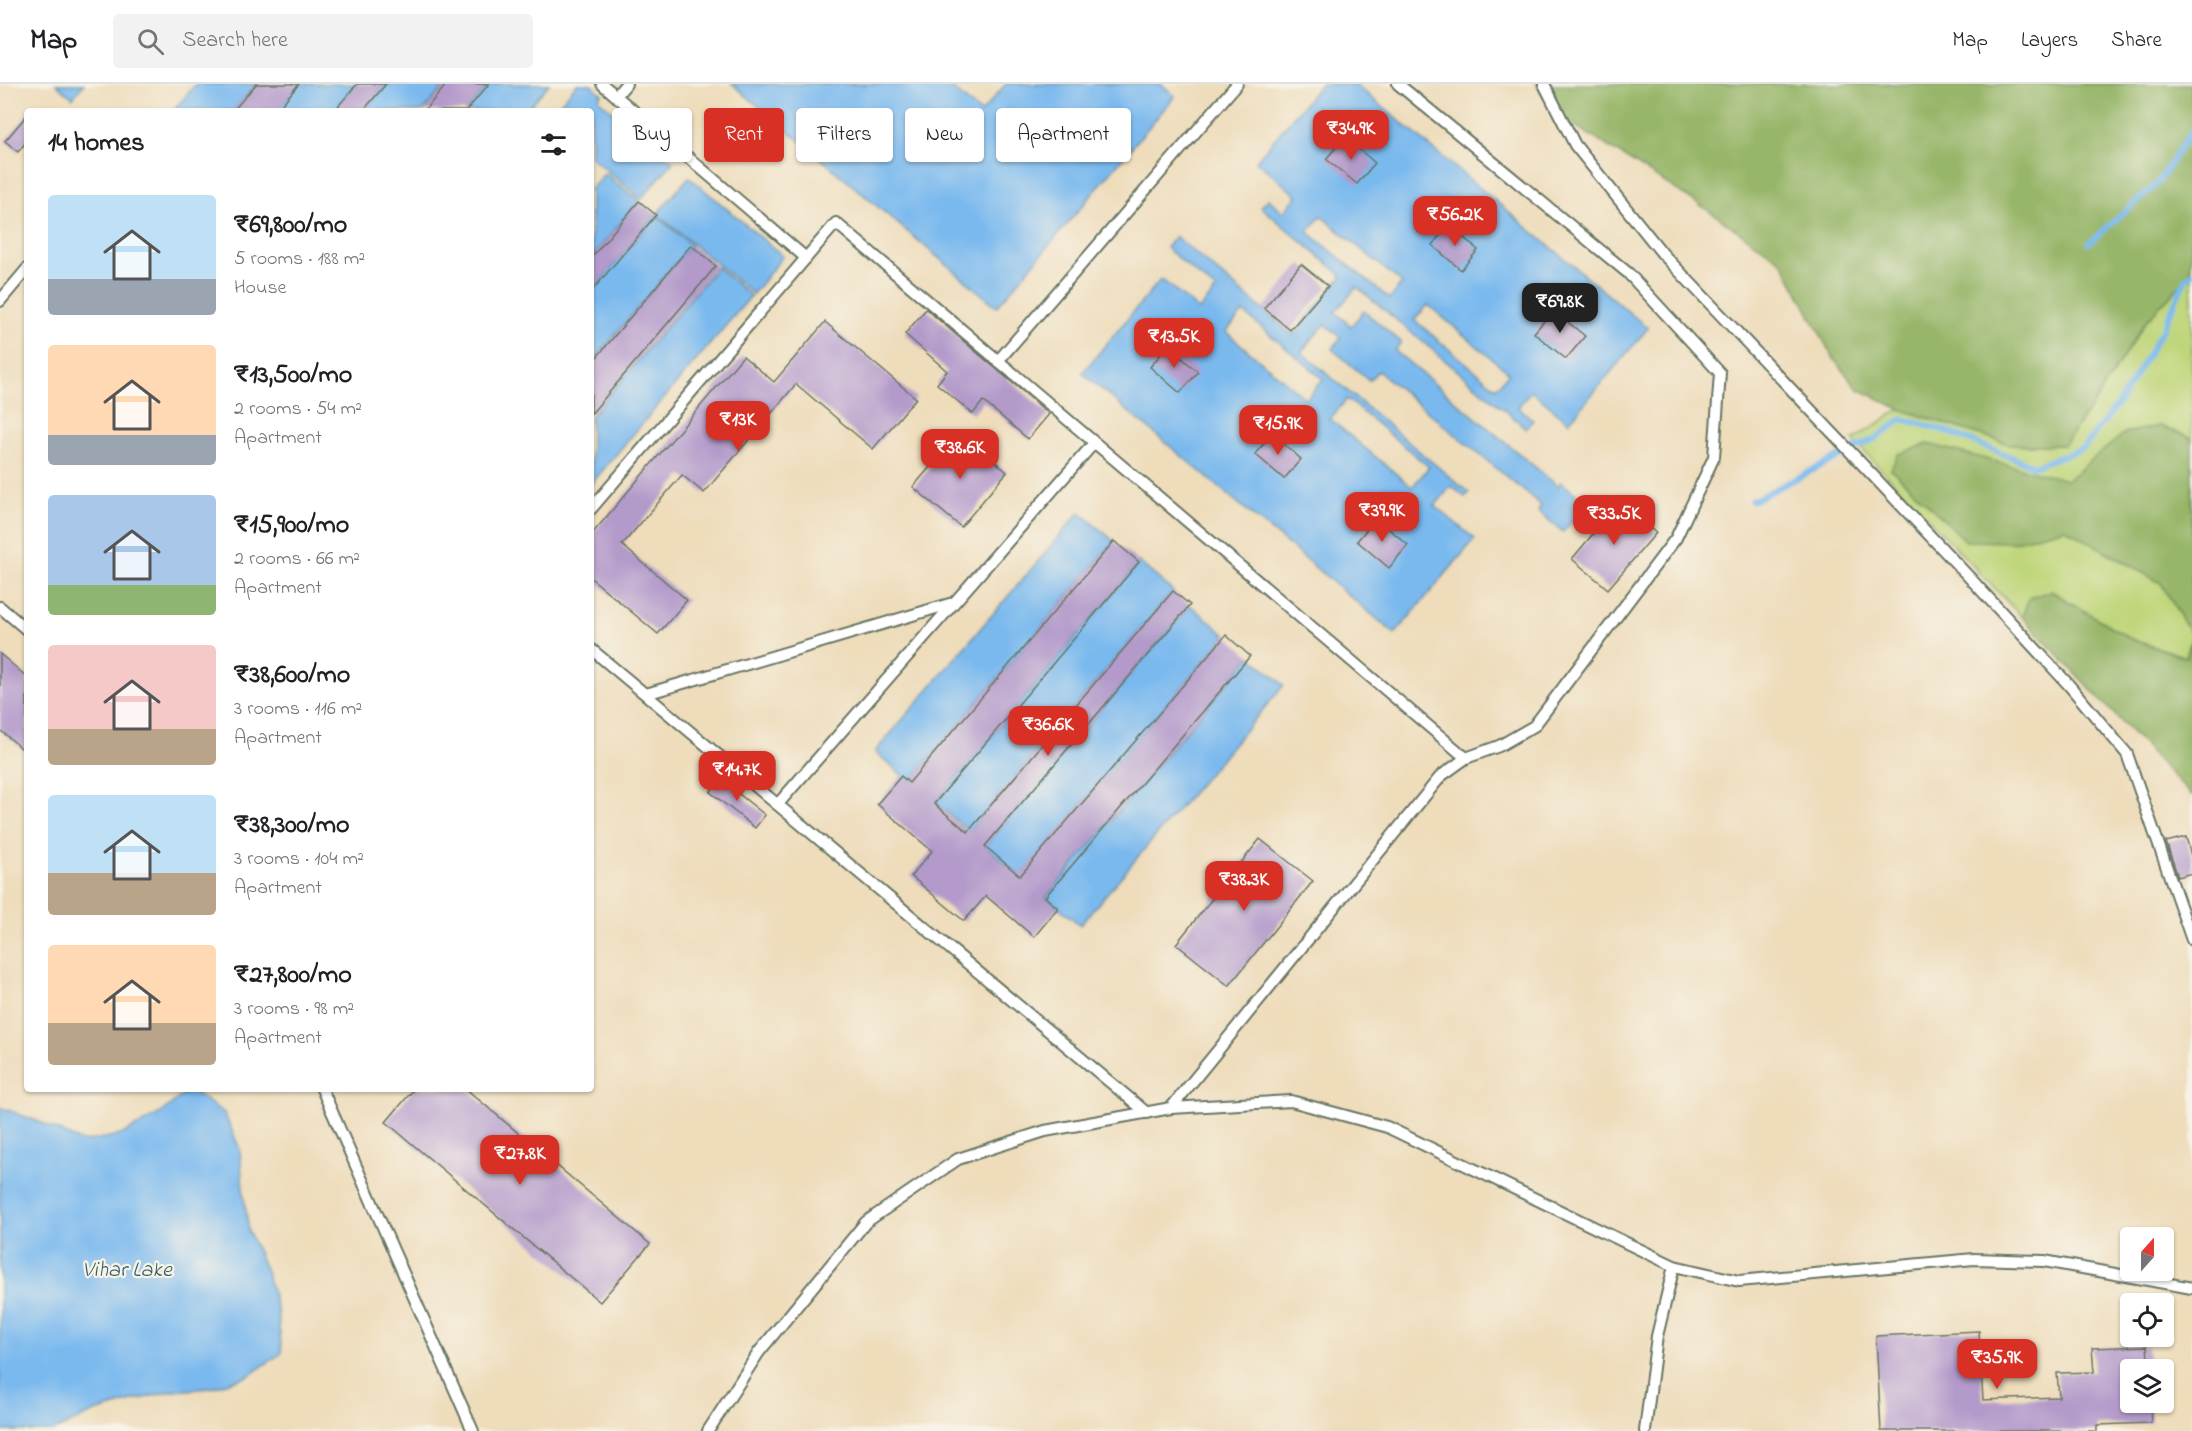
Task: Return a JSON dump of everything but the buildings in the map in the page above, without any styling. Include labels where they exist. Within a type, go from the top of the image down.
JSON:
[{"type":"lane","points":[[602,84],[806,258]]},
{"type":"lane","points":[[616,96],[626,84]]},
{"type":"lane","points":[[998,361],[1236,84]]},
{"type":"lane","points":[[1171,1108],[1441,776],[1466,758],[1499,746],[1534,726],[1676,538],[1714,457],[1720,373],[1628,273],[1398,84]]},
{"type":"lane","points":[[1544,84],[1575,145],[1662,253],[2068,684],[2127,754],[2192,940]]},
{"type":"lane","points":[[594,505],[836,223],[1466,758]]},
{"type":"lane","points":[[0,301],[24,273]]},
{"type":"lane","points":[[778,804],[1094,443]]},
{"type":"lane","points":[[645,694],[955,602]]},
{"type":"lane","points":[[0,607],[24,627]]},
{"type":"lane","points":[[594,652],[1147,1113]]},
{"type":"lane","points":[[323,1092],[473,1431]]},
{"type":"lane","points":[[708,1431],[759,1352],[866,1222],[958,1159],[1045,1131],[1171,1108],[1291,1101],[1388,1127],[1674,1266],[1739,1281],[1974,1259],[2044,1261],[2192,1288]]},
{"type":"lane","points":[[1645,1431],[1657,1336],[1674,1266]]},
{"type":"green space","points":[[1536,84],[2192,84],[2191,274],[2146,321],[2096,400],[2064,445],[2012,445],[1900,409],[1858,389],[1833,358],[1782,262],[1702,206],[1558,115]]},
{"type":"green space","points":[[2192,269],[2192,438],[2160,426],[2125,433],[2067,481],[1928,444],[2013,542],[2065,528],[2161,583],[2192,636],[2186,657],[2133,640],[2051,591],[2029,598],[2022,617],[1853,440],[1900,409],[2012,445],[2064,445],[2096,400],[2146,321],[2190,274]]},
{"type":"green space","points":[[2160,426],[2192,438],[2192,636],[2161,583],[2065,528],[2013,542],[1966,541],[1891,469],[1898,454],[1928,444],[2067,480],[2125,433]]},
{"type":"green space","points":[[2051,591],[2133,640],[2186,657],[2192,641],[2192,796],[2022,617],[2029,598]]},
{"type":"water","points":[[56,84],[84,84],[73,98]]},
{"type":"water","points":[[196,84],[256,84],[236,108],[176,108]]},
{"type":"water","points":[[299,84],[357,84],[337,108],[279,108]]},
{"type":"water","points":[[386,84],[446,84],[426,108],[366,108]]},
{"type":"water","points":[[489,84],[549,84],[529,108],[469,108]]},
{"type":"water","points":[[577,84],[591,84],[602,94],[598,99],[612,111],[612,162],[673,162],[641,199],[594,160],[594,108],[557,108]]},
{"type":"water","points":[[732,84],[947,84],[975,108],[905,108],[905,162],[984,162],[984,110],[1006,84],[1161,84],[1175,96],[1131,148],[1131,108],[996,108],[996,162],[1119,162],[997,307],[825,162],[893,162],[893,108],[796,108],[796,138],[784,128],[784,108],[761,108]]},
{"type":"water","points":[[1321,84],[1355,84],[1648,328],[1569,422],[1531,391],[1518,407],[1533,420],[1526,428],[1357,287],[1335,312],[1351,326],[1364,311],[1401,342],[1395,351],[1558,486],[1561,482],[1587,503],[1563,532],[1538,511],[1541,506],[1530,496],[1378,371],[1369,380],[1332,349],[1341,338],[1325,324],[1301,352],[1469,493],[1465,497],[1451,486],[1435,506],[1475,539],[1395,634],[1082,373],[1161,279],[1199,310],[1216,290],[1166,248],[1175,236],[1293,335],[1342,276],[1261,207],[1268,199],[1284,212],[1297,196],[1256,161]],"holes":[[[1321,216],[1402,283],[1390,299],[1308,232]],[[1428,305],[1509,373],[1496,388],[1414,320]],[[1243,312],[1323,379],[1306,399],[1226,332]],[[1347,399],[1429,467],[1412,487],[1330,419]]]},
{"type":"water","points":[[605,173],[639,201],[594,254],[594,186]]},
{"type":"water","points":[[689,177],[783,256],[753,294],[657,214]]},
{"type":"water","points":[[656,215],[691,245],[594,359],[594,288]]},
{"type":"water","points":[[717,267],[751,296],[594,480],[594,412]]},
{"type":"water","points":[[1080,512],[1114,541],[910,782],[875,752]]},
{"type":"water","points":[[1139,562],[1173,591],[969,831],[935,803]]},
{"type":"water","points":[[1190,605],[1226,635],[1021,876],[985,846]]},
{"type":"water","points":[[1250,656],[1284,685],[1080,925],[1046,897]]},
{"type":"water","name":"Vihar Lake","points":[[186,1092],[194,1092],[224,1113],[240,1149],[249,1232],[266,1271],[277,1308],[282,1353],[248,1376],[210,1388],[173,1391],[132,1401],[95,1412],[54,1431],[0,1431],[0,1107],[82,1142],[121,1135],[159,1114]]},
{"type":"waterway","points":[[2089,243],[2157,184],[2192,130]]},
{"type":"waterway","points":[[1752,501],[1878,437],[1902,419],[1946,431],[2034,466],[2084,448],[2122,398],[2164,327],[2185,280],[2192,274]]}]
